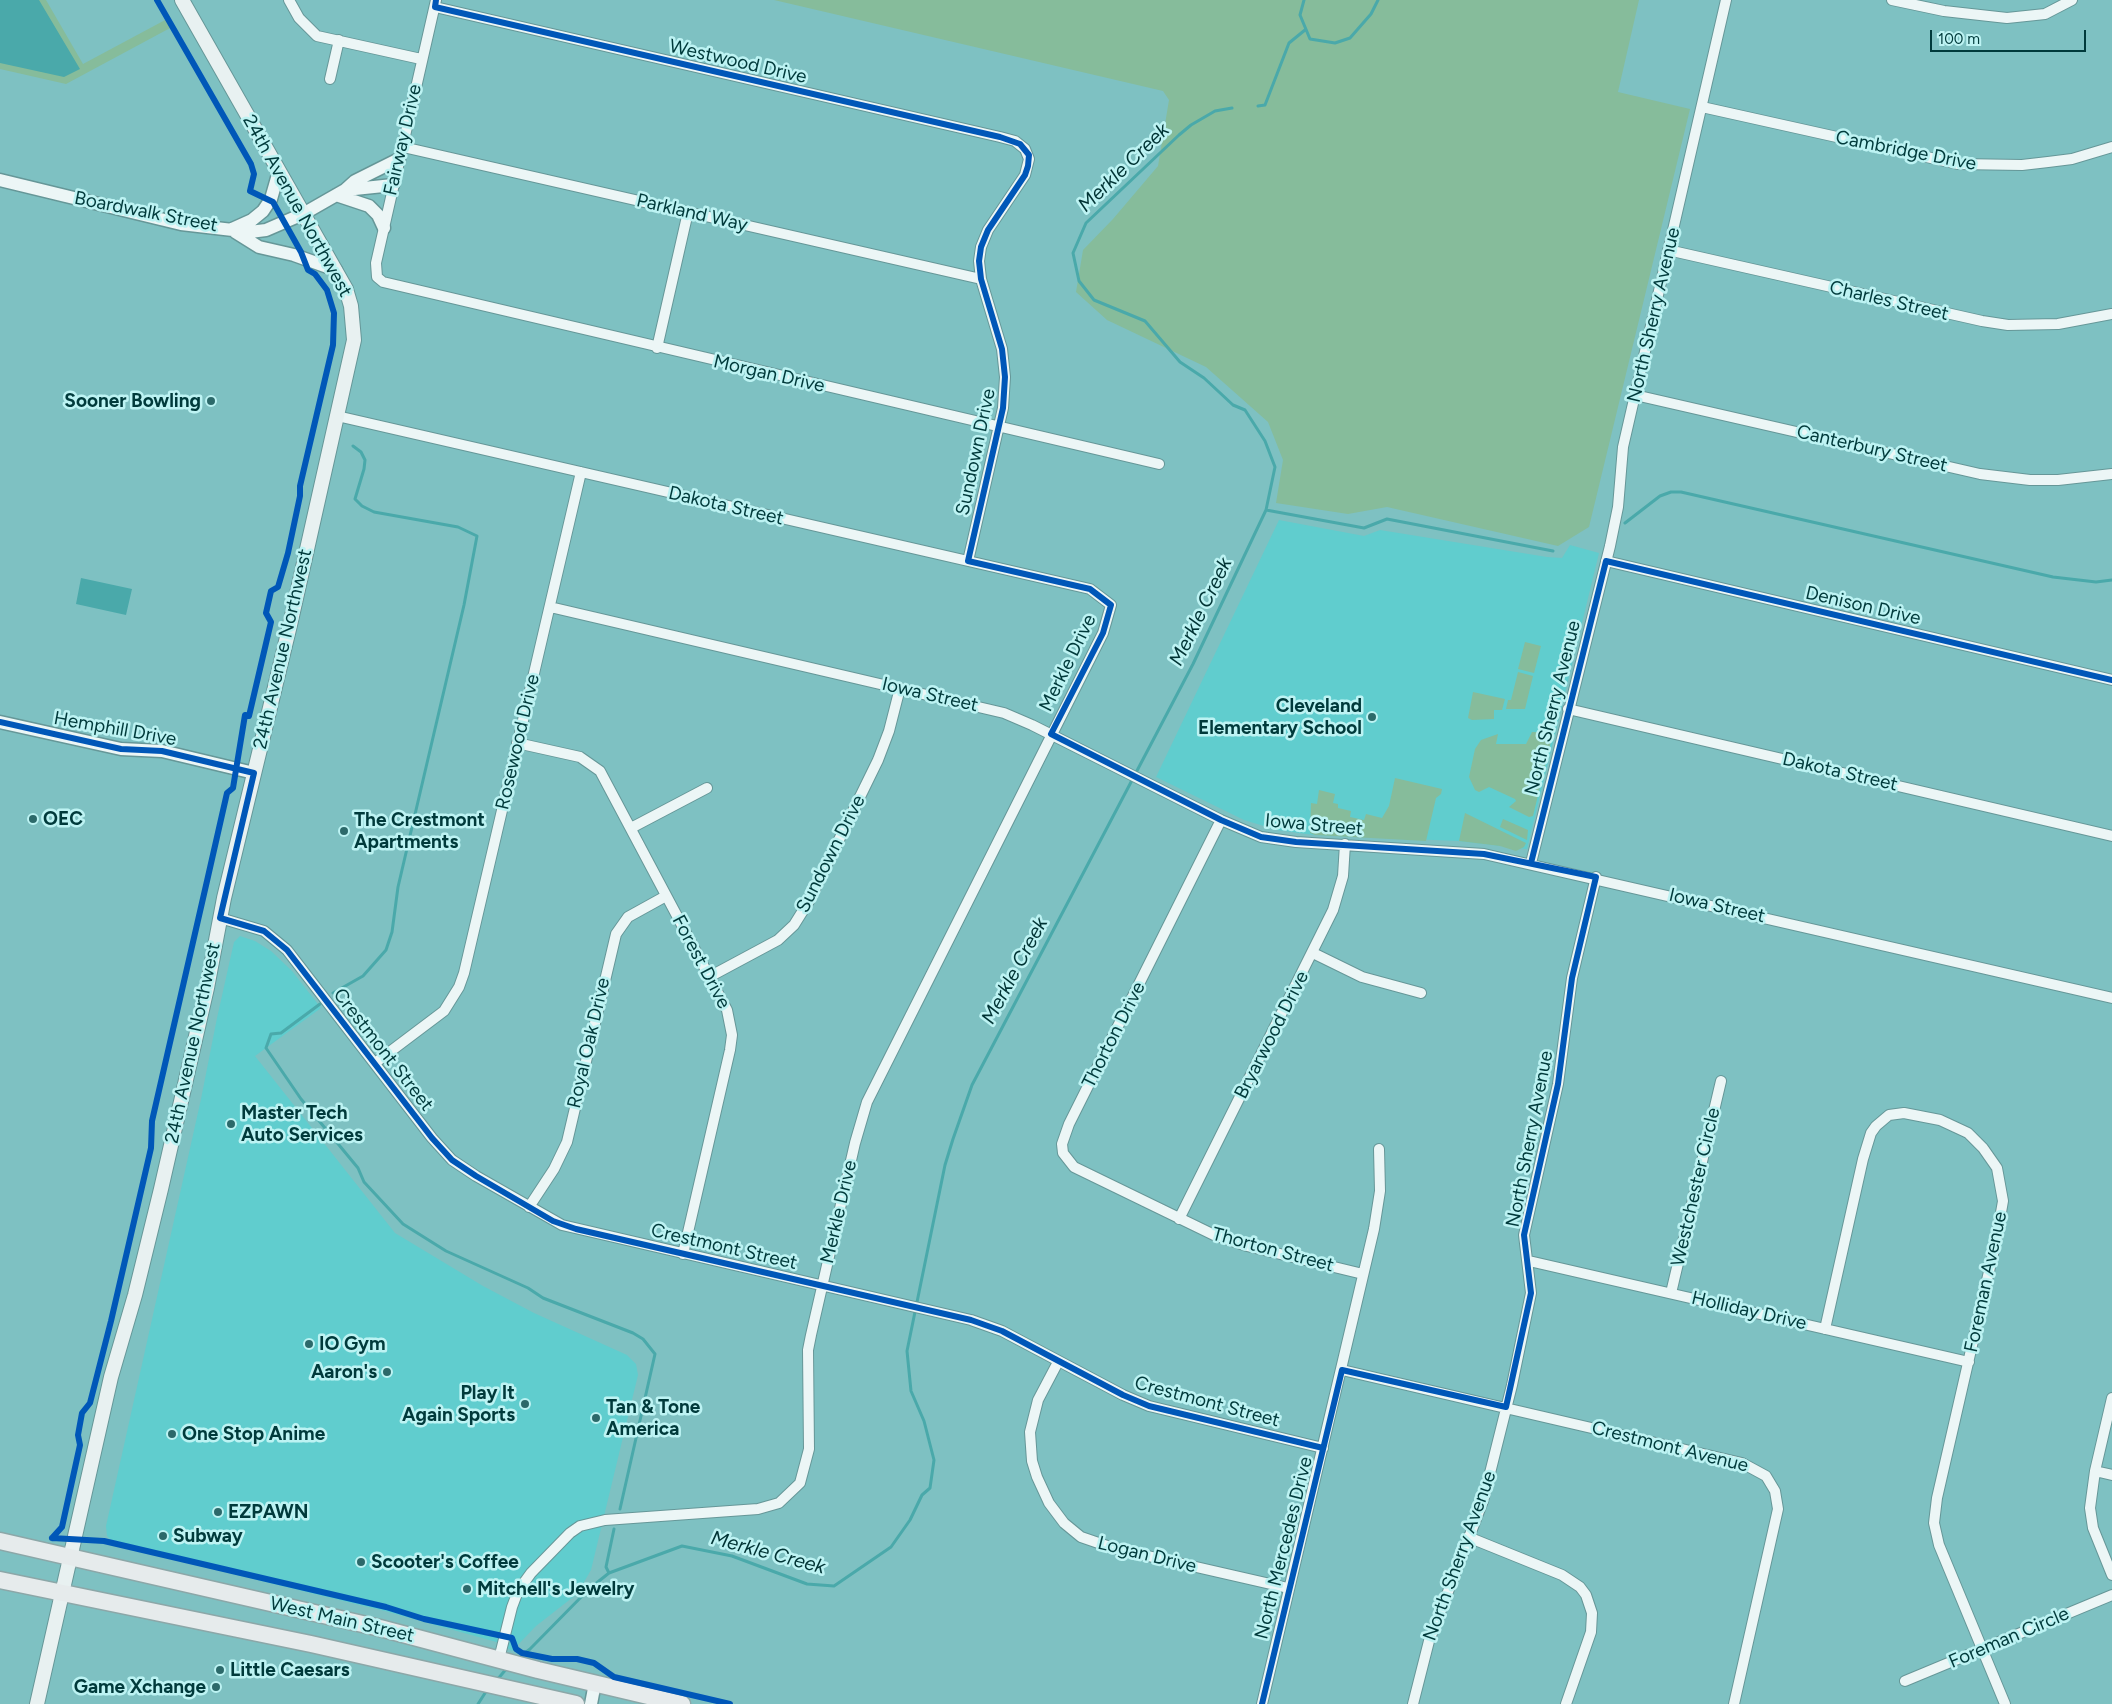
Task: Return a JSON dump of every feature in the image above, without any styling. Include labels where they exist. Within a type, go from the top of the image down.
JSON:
[{"type":"main road","name":"24th Avenue Northwest","points":[[37,1704],[60,1593],[111,1377],[135,1295],[161,1189],[220,918],[290,625],[354,340],[351,306],[346,290],[336,270],[182,0]]},
{"type":"main road","name":"West Main Street","points":[[0,1541],[380,1628],[538,1670],[682,1704]]},
{"type":"main road","name":"West Main Street","points":[[0,1580],[311,1644],[576,1704]]},
{"type":"street","points":[[289,0],[299,18],[318,36],[421,59]]},
{"type":"street","name":"North Sherry Avenue","points":[[1531,863],[1616,518],[1624,447],[1635,395],[1726,0]]},
{"type":"street","points":[[1892,0],[1944,11],[2007,18],[2045,14],[2072,0]]},
{"type":"street","name":"Fairway Drive","points":[[380,280],[376,270],[384,228],[435,3]]},
{"type":"street","name":"Westwood Drive","points":[[435,3],[1000,137],[1020,144],[1029,155]]},
{"type":"street","points":[[330,79],[339,40]]},
{"type":"street","name":"Cambridge Drive","points":[[1702,107],[1958,164],[2022,165],[2048,162],[2072,159],[2112,146]]},
{"type":"street","name":"Boardwalk Street","points":[[0,180],[181,224],[250,232],[266,230],[304,214],[401,153]]},
{"type":"street","name":"Parkland Way","points":[[401,153],[688,212],[981,279]]},
{"type":"street","name":"Sundown Drive","points":[[968,562],[1003,408],[1004,363],[996,324],[981,279],[979,261],[984,238],[1025,175],[1029,155]]},
{"type":"street","points":[[230,229],[252,220],[263,211],[271,199],[279,171]]},
{"type":"street","points":[[340,193],[393,185]]},
{"type":"street","points":[[340,193],[369,206],[378,215],[384,228]]},
{"type":"street","points":[[657,348],[688,212]]},
{"type":"street","points":[[230,229],[259,247],[294,254],[336,270]]},
{"type":"street","name":"Charles Street","points":[[1668,250],[1982,321],[2008,324],[2058,324],[2112,314]]},
{"type":"street","name":"Morgan Drive","points":[[380,280],[395,287],[1159,464]]},
{"type":"street","name":"Canterbury Street","points":[[1635,395],[1980,474],[2039,480],[2112,474]]},
{"type":"street","name":"Dakota Street","points":[[337,416],[1090,589],[1111,605]]},
{"type":"street","name":"Rosewood Drive","points":[[375,1063],[444,1011],[459,987],[468,958],[581,472]]},
{"type":"street","name":"Denison Drive","points":[[1606,561],[2112,680]]},
{"type":"street","name":"Merkle Drive","points":[[502,1660],[512,1607],[518,1591],[531,1573],[570,1533],[580,1526],[605,1520],[758,1509],[780,1503],[796,1489],[803,1474],[809,1449],[808,1350],[855,1143],[867,1102],[1050,734],[1103,633],[1111,605]]},
{"type":"street","name":"Iowa Street","points":[[550,607],[1004,713],[1050,734],[1221,820],[1254,834],[1276,840],[1468,852],[1531,863],[2112,998]]},
{"type":"street","name":"Sundown Drive","points":[[709,976],[778,940],[794,925],[808,901],[878,760],[890,731],[900,688]]},
{"type":"street","name":"Dakota Street","points":[[1568,709],[2112,836]]},
{"type":"street","name":"Hemphill Drive","points":[[0,722],[121,749],[162,751],[254,773]]},
{"type":"street","name":"Forest Drive","points":[[517,743],[559,751],[588,761],[600,771],[727,1010],[732,1035],[683,1254]]},
{"type":"street","points":[[631,828],[707,788]]},
{"type":"street","name":"Thorton Drive","points":[[1157,1208],[1074,1167],[1066,1159],[1062,1144],[1069,1124],[1221,820]]},
{"type":"street","name":"Bryarwood Drive","points":[[1179,1219],[1314,952],[1340,893],[1345,863],[1345,844]]},
{"type":"street","name":"North Sherry Avenue","points":[[1412,1704],[1428,1641],[1489,1481],[1529,1308],[1531,1293],[1524,1235],[1558,1084],[1572,978],[1596,877]]},
{"type":"street","name":"Royal Oak Drive","points":[[529,1207],[554,1169],[567,1142],[616,934],[628,917],[666,896]]},
{"type":"street","name":"Crestmont Street","points":[[220,918],[253,926],[273,936],[287,950],[432,1138],[452,1160],[562,1225],[971,1320],[1002,1331],[1058,1362],[1149,1406],[1323,1448]]},
{"type":"street","points":[[1314,952],[1362,977],[1421,994]]},
{"type":"street","name":"Westchester Circle","points":[[1671,1293],[1721,1080]]},
{"type":"street","name":"Foreman Avenue","points":[[1825,1329],[1871,1133],[1882,1119],[1897,1113],[1940,1120],[1959,1128],[1983,1148],[1997,1168],[2002,1190],[2001,1218],[1937,1498],[1934,1523],[1938,1545],[2005,1704]]},
{"type":"street","name":"North Mercedes Drive","points":[[1262,1704],[1288,1588],[1342,1370],[1378,1205],[1381,1174],[1379,1150]]},
{"type":"street","name":"Thorton Street","points":[[1157,1208],[1214,1235],[1248,1246],[1363,1274]]},
{"type":"street","name":"Holliday Drive","points":[[1528,1261],[1969,1362]]},
{"type":"street","name":"Logan Drive","points":[[1058,1362],[1038,1400],[1030,1432],[1032,1461],[1037,1477],[1049,1503],[1064,1523],[1082,1537],[1113,1548],[1288,1588]]},
{"type":"street","name":"Crestmont Avenue","points":[[1342,1370],[1742,1463],[1759,1470],[1771,1482],[1778,1500],[1776,1524],[1734,1704]]},
{"type":"street","points":[[2112,1398],[2090,1497],[2090,1518],[2112,1575]]},
{"type":"street","points":[[2095,1471],[2112,1475]]},
{"type":"street","points":[[1468,1538],[1562,1575],[1580,1587],[1586,1594],[1592,1613],[1591,1632],[1566,1704]]},
{"type":"street","name":"Foreman Circle","points":[[1906,1681],[2112,1594]]},
{"type":"street","points":[[591,1704],[595,1683]]},
{"type":"shaded area","points":[[0,0],[39,0],[80,69],[64,77],[0,63]]},
{"type":"shaded area","name":"Cleveland Elementary School","points":[[1279,520],[1364,536],[1380,530],[1547,557],[1562,558],[1570,545],[1599,553],[1527,849],[1458,841],[1314,835],[1277,830],[1244,820],[1156,777]]},
{"type":"shaded area","points":[[81,578],[132,589],[126,615],[76,604]]},
{"type":"shaded area","points":[[240,936],[255,941],[271,951],[292,971],[321,1008],[255,1056],[395,1233],[483,1286],[534,1313],[627,1355],[636,1364],[638,1375],[591,1570],[577,1594],[536,1626],[512,1651],[500,1643],[385,1611],[117,1546],[107,1536],[106,1526],[201,1099],[217,1018],[234,942]]},
{"type":"green space","points":[[0,0],[46,0],[83,64],[167,19],[172,27],[66,84],[0,69]]},
{"type":"green space","points":[[774,0],[1639,0],[1618,92],[1690,109],[1589,527],[1558,546],[1387,507],[1348,514],[1276,503],[1283,460],[1268,422],[1206,367],[1107,320],[1076,292],[1083,250],[1113,219],[1158,166],[1169,100],[1163,91]]},
{"type":"green space","points":[[1525,642],[1541,646],[1534,673],[1518,669]]},
{"type":"green space","points":[[1518,672],[1533,676],[1525,709],[1506,709],[1508,700],[1511,700]]},
{"type":"green space","points":[[1473,692],[1505,699],[1502,710],[1494,710],[1494,719],[1472,720],[1468,718]]},
{"type":"green space","points":[[1532,732],[1553,733],[1533,816],[1529,817],[1509,807],[1516,801],[1515,799],[1489,787],[1479,792],[1475,790],[1469,777],[1475,749],[1481,740],[1498,734],[1496,744],[1526,744]]},
{"type":"green space","points":[[1395,778],[1442,789],[1441,794],[1436,798],[1426,841],[1315,835],[1310,833],[1311,803],[1317,804],[1319,790],[1335,794],[1333,803],[1338,804],[1338,808],[1351,811],[1350,817],[1364,820],[1366,814],[1382,818],[1389,806]]},
{"type":"green space","points":[[1465,813],[1526,843],[1524,847],[1516,851],[1500,846],[1459,841]]},
{"type":"green space","points":[[1503,819],[1528,830],[1527,840],[1500,827]]},
{"type":"waterway","name":"Merkle Creek","points":[[1304,0],[1300,15],[1310,39],[1335,43],[1350,38],[1371,14],[1378,0]]},
{"type":"waterway","name":"Merkle Creek","points":[[1258,106],[1265,105],[1289,43],[1305,30]]},
{"type":"waterway","name":"Merkle Creek","points":[[517,1659],[530,1649],[589,1589],[609,1573],[682,1546],[732,1556],[807,1584],[834,1586],[891,1547],[910,1520],[922,1495],[930,1488],[934,1460],[924,1421],[911,1391],[907,1351],[945,1165],[953,1139],[972,1085],[1193,664],[1266,510],[1275,467],[1265,441],[1245,410],[1233,405],[1204,378],[1180,362],[1145,321],[1094,300],[1079,281],[1073,253],[1086,223],[1179,135],[1191,125],[1215,111],[1232,108]]},
{"type":"waterway","points":[[333,993],[363,976],[386,950],[392,932],[398,887],[464,605],[477,536],[458,527],[374,512],[362,506],[355,499],[365,460],[361,452],[353,446]]},
{"type":"waterway","points":[[1625,523],[1660,496],[1671,492],[1681,492],[2053,577],[2096,582],[2112,580]]},
{"type":"waterway","points":[[1266,510],[1364,528],[1387,519],[1553,551]]},
{"type":"waterway","points":[[320,1004],[281,1033],[271,1034],[266,1048],[301,1099],[358,1168],[364,1182],[403,1224],[446,1251],[528,1288],[543,1298],[633,1333],[643,1339],[655,1354],[620,1509]]},
{"type":"waterway","points":[[609,1573],[606,1567],[614,1529]]},
{"type":"waterway","name":"Merkle Creek","points":[[497,1680],[507,1668]]},
{"type":"waterway","name":"Merkle Creek","points":[[478,1704],[487,1690]]},
{"type":"cycle path","points":[[52,1538],[62,1527],[80,1445],[78,1435],[82,1413],[90,1403],[111,1321],[151,1148],[152,1121],[227,793],[233,788],[245,715],[249,716],[271,622],[266,613],[271,591],[278,587],[288,553],[300,496],[300,486],[333,345],[334,313],[327,290],[315,274],[308,270],[301,252],[273,202],[250,191],[254,174],[251,164],[157,0]]},
{"type":"cycle path","points":[[436,0],[435,7],[1000,137],[1020,144],[1029,155],[1025,175],[988,230],[981,247],[979,261],[981,279],[1002,349],[1005,377],[1003,408],[968,561],[1090,589],[1111,605],[1103,633],[1051,734],[1221,820],[1261,837],[1296,842],[1484,854],[1596,877],[1572,978],[1558,1084],[1524,1235],[1531,1293],[1506,1407],[1342,1370],[1262,1704]]},
{"type":"cycle path","points":[[1531,863],[1606,561],[2112,680]]},
{"type":"cycle path","points":[[0,722],[121,749],[162,751],[254,773],[220,918],[264,931],[287,950],[432,1138],[452,1160],[553,1221],[576,1229],[971,1320],[1002,1331],[1123,1395],[1149,1406],[1323,1448]]},
{"type":"cycle path","points":[[52,1538],[104,1541],[386,1607],[424,1619],[512,1638],[516,1649],[522,1653],[552,1659],[577,1659],[594,1663],[614,1677],[730,1704]]},
{"type":"place","name":"Sooner Bowling","points":[[211,401]]},
{"type":"place","name":"Cleveland Elementary School","points":[[1372,717]]},
{"type":"place","name":"OEC","points":[[33,819]]},
{"type":"place","name":"The Crestmont Apartments","points":[[344,831]]},
{"type":"place","name":"Master Tech Auto Services","points":[[231,1124]]},
{"type":"place","name":"IO Gym","points":[[309,1344]]},
{"type":"place","name":"Aaron's","points":[[387,1372]]},
{"type":"place","name":"Play It Again Sports","points":[[525,1404]]},
{"type":"place","name":"Tan & Tone America","points":[[596,1418]]},
{"type":"place","name":"One Stop Anime","points":[[172,1434]]},
{"type":"place","name":"EZPAWN","points":[[218,1512]]},
{"type":"place","name":"Subway","points":[[163,1536]]},
{"type":"place","name":"Scooter's Coffee","points":[[361,1562]]},
{"type":"place","name":"Mitchell's Jewelry","points":[[467,1589]]},
{"type":"place","name":"Little Caesars","points":[[220,1670]]},
{"type":"place","name":"Game Xchange","points":[[216,1687]]}]
